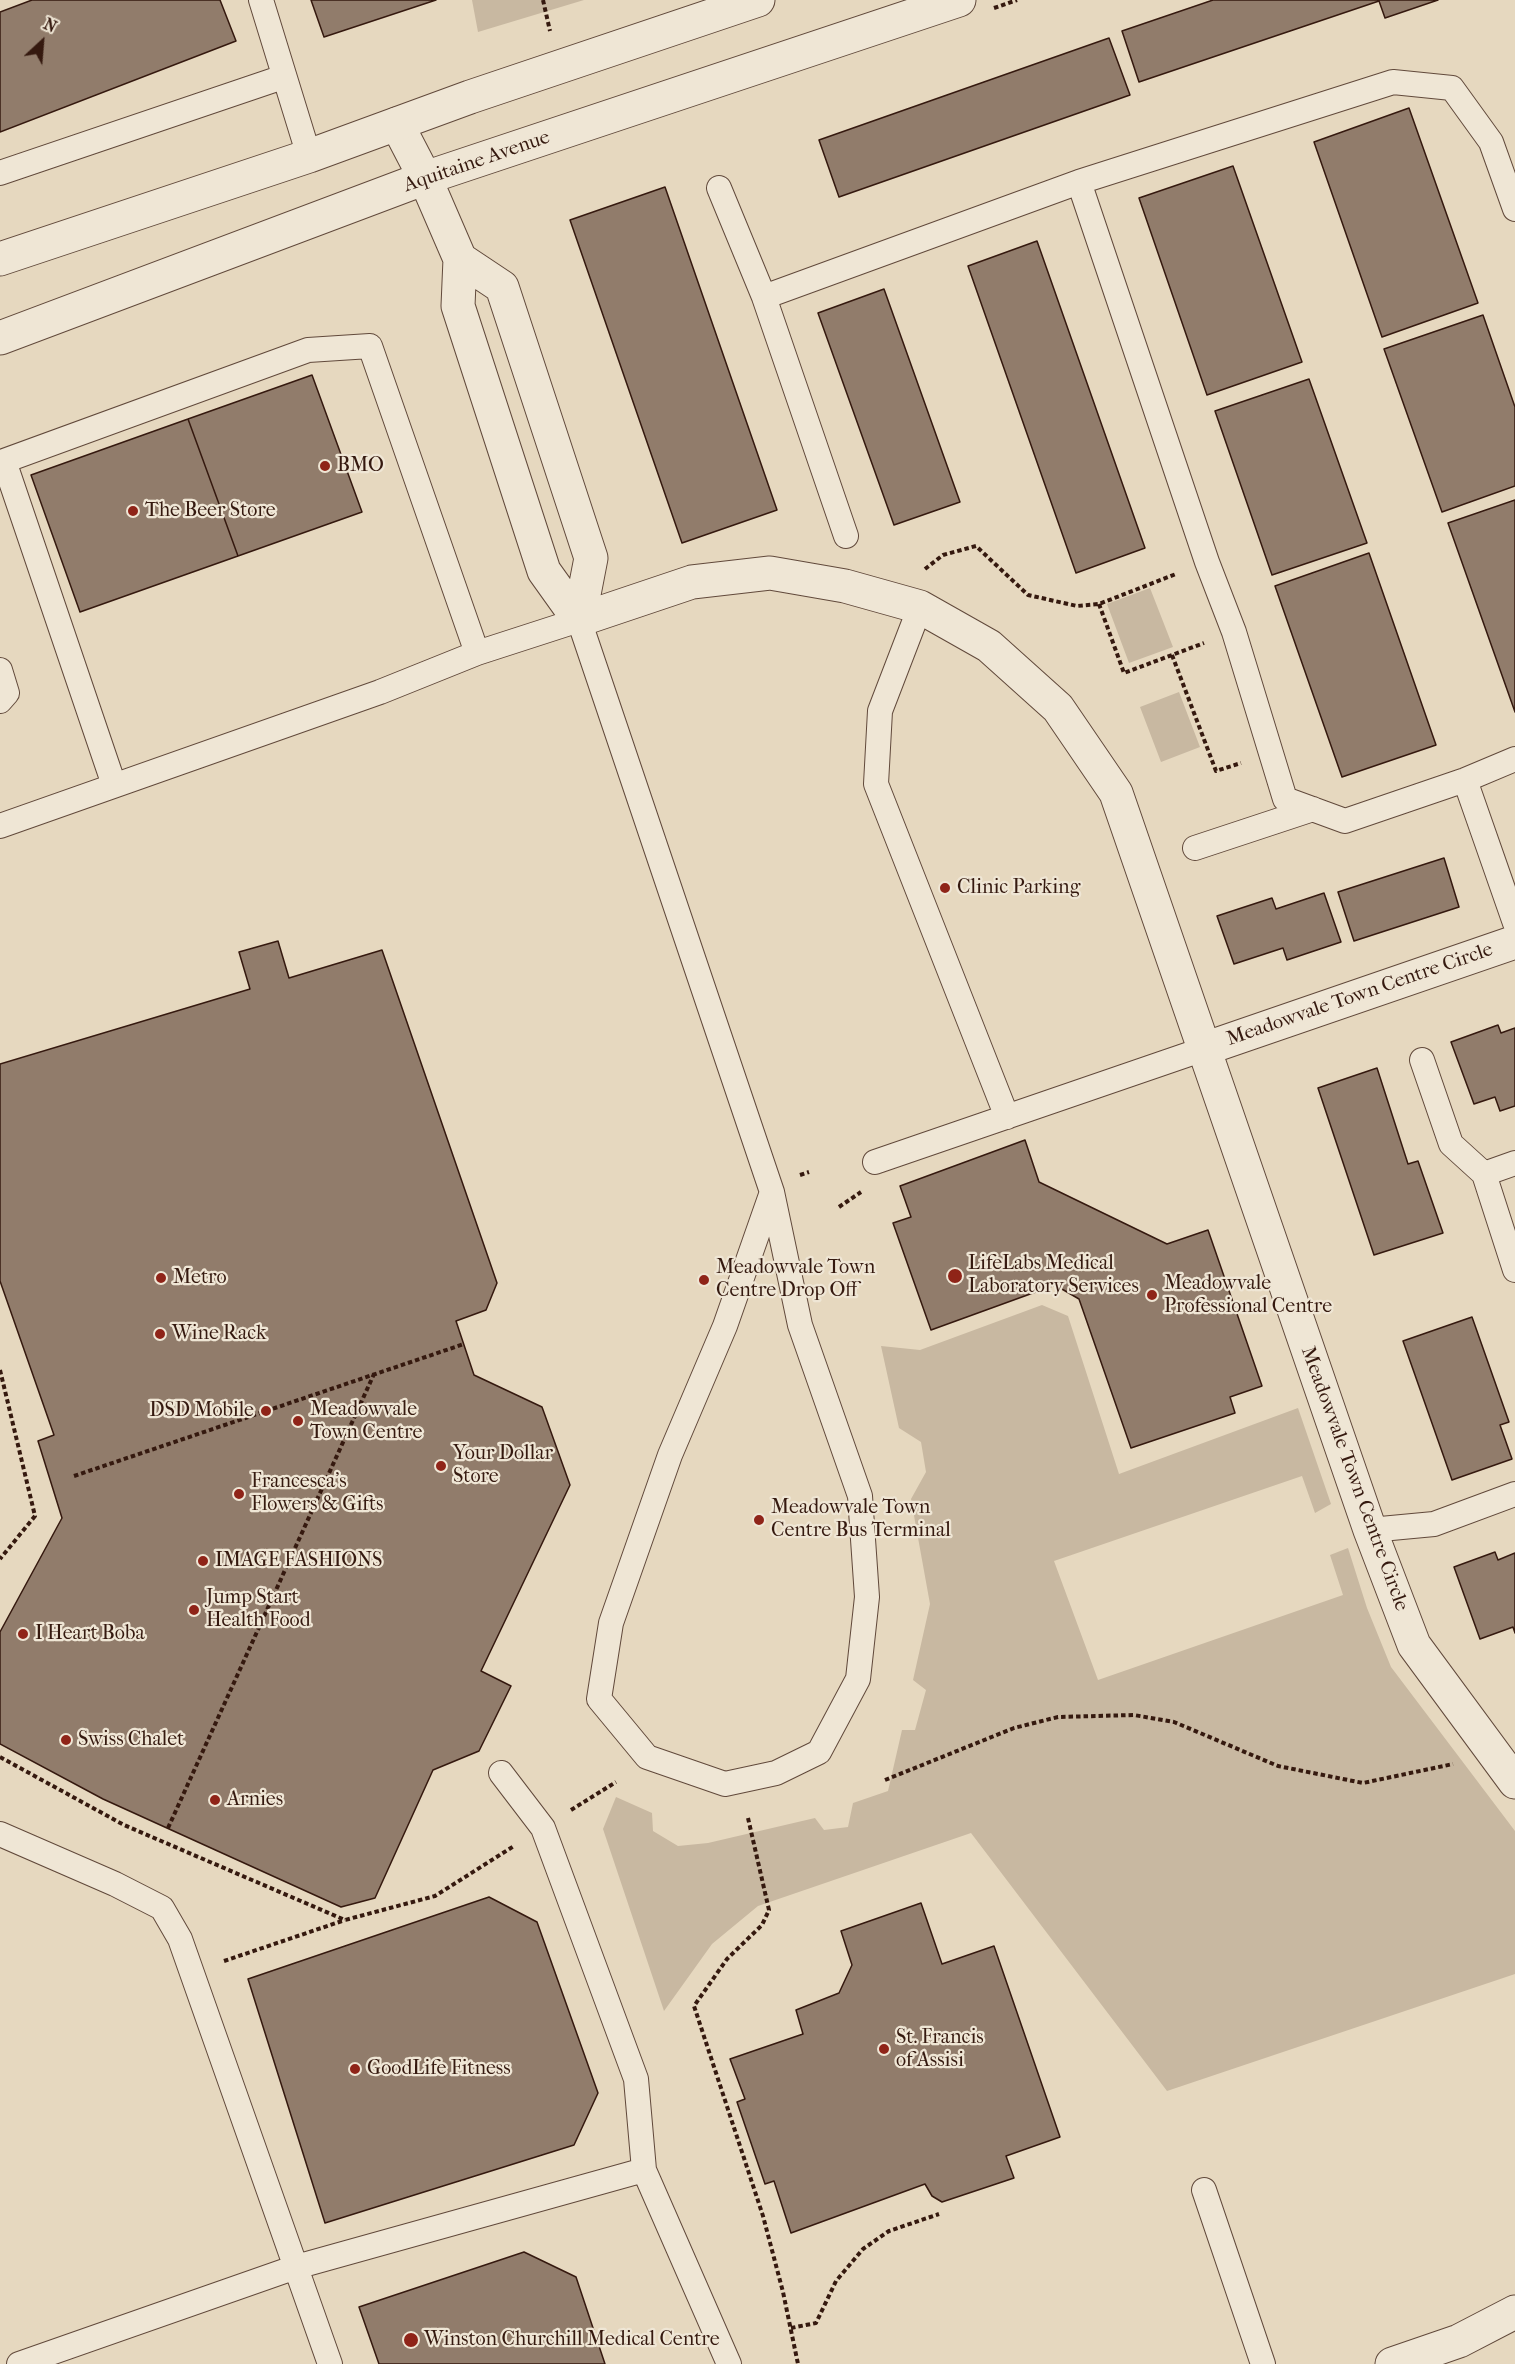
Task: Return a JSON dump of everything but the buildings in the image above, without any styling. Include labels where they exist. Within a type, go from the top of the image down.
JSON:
[{"type":"street","points":[[0,259],[309,156],[514,82],[758,0]]},
{"type":"street","name":"Aquitaine Avenue","points":[[0,338],[425,178],[959,0]]},
{"type":"street","points":[[397,124],[425,178],[460,259],[458,306],[544,571],[579,620]]},
{"type":"street","points":[[460,259],[502,287],[584,535],[591,558],[579,620]]},
{"type":"street","name":"Meadowvale Town Centre Circle","points":[[579,620],[692,582],[770,573],[845,586],[920,607],[989,646],[1058,708],[1116,793],[1370,1530],[1414,1645],[1515,1782]]},
{"type":"street","name":"Meadowvale Town Centre Circle","points":[[1204,1049],[1515,942]]},
{"type":"street","points":[[1392,2364],[1459,2341],[1515,2312]]},
{"type":"lane","points":[[261,0],[309,156]]},
{"type":"lane","points":[[0,173],[283,77]]},
{"type":"lane","points":[[764,297],[1079,182],[1393,82],[1452,88],[1491,142],[1515,209]]},
{"type":"lane","points":[[1079,182],[1207,562],[1234,632],[1285,799],[1345,821],[1465,780],[1515,759]]},
{"type":"lane","points":[[719,188],[764,297],[846,536]]},
{"type":"lane","points":[[114,785],[4,461],[308,350],[370,346],[477,653]]},
{"type":"lane","points":[[920,607],[880,711],[876,784],[1007,1117]]},
{"type":"lane","points":[[0,826],[380,692],[477,653],[579,620],[772,1192],[800,1325],[860,1496],[867,1597],[858,1679],[819,1752],[776,1773],[725,1784],[647,1757],[598,1699],[611,1623],[670,1455],[725,1326],[772,1192]]},
{"type":"lane","points":[[0,670],[8,693],[0,701]]},
{"type":"lane","points":[[1465,780],[1515,923]]},
{"type":"lane","points":[[1195,848],[1313,809]]},
{"type":"lane","points":[[875,1162],[1204,1049]]},
{"type":"lane","points":[[1422,1060],[1451,1144],[1484,1174],[1515,1270]]},
{"type":"lane","points":[[1484,1174],[1515,1163]]},
{"type":"lane","points":[[1370,1530],[1434,1524],[1515,1494]]},
{"type":"lane","points":[[501,1773],[543,1828],[636,2079],[644,2170],[729,2364]]},
{"type":"lane","points":[[0,1834],[115,1884],[162,1908],[180,1939],[330,2364]]},
{"type":"lane","points":[[19,2364],[296,2267],[644,2170]]},
{"type":"lane","points":[[1204,2190],[1263,2364]]},
{"type":"path","points":[[922,571],[943,555],[976,546],[1028,595],[1077,606],[1099,604],[1207,562]]},
{"type":"path","points":[[1099,604],[1124,673],[1234,632]]},
{"type":"path","points":[[1172,655],[1216,771],[1271,753]]},
{"type":"path","points":[[74,1476],[464,1344]]},
{"type":"path","points":[[0,1370],[35,1516],[0,1559]]},
{"type":"path","points":[[168,1828],[374,1374]]},
{"type":"path","points":[[885,1780],[1014,1728],[1058,1717],[1134,1715],[1174,1722],[1278,1766],[1363,1784],[1494,1755]]},
{"type":"path","points":[[0,1757],[124,1825],[345,1920]]},
{"type":"path","points":[[192,1972],[345,1920],[435,1896],[616,1782]]},
{"type":"path","points":[[748,1818],[769,1910],[762,1925],[727,1959],[694,2006],[763,2216],[798,2364]]},
{"type":"path","points":[[790,2328],[816,2323],[836,2281],[863,2249],[889,2231],[939,2214]]},
{"type":"shaded area","points":[[472,0],[584,0],[478,32]]},
{"type":"shaded area","points":[[1150,588],[1173,647],[1129,663],[1107,604]]},
{"type":"shaded area","points":[[1179,692],[1200,747],[1161,762],[1140,707]]},
{"type":"shaded area","points":[[1042,1305],[1068,1316],[1119,1474],[1298,1408],[1331,1504],[1315,1513],[1302,1476],[1054,1561],[1098,1680],[1343,1595],[1330,1555],[1348,1548],[1367,1608],[1391,1667],[1515,1831],[1515,1974],[1167,2091],[971,1833],[758,1906],[712,1944],[664,2011],[603,1829],[616,1797],[652,1813],[653,1831],[678,1846],[708,1843],[815,1818],[824,1830],[848,1827],[853,1803],[888,1791],[902,1730],[915,1730],[926,1690],[913,1680],[930,1604],[911,1499],[926,1472],[921,1442],[899,1428],[881,1346],[920,1350]]},
{"type":"place","name":"BMO","points":[[325,466]]},
{"type":"place","name":"The Beer Store","points":[[133,511]]},
{"type":"place","name":"Clinic Parking","points":[[945,888]]},
{"type":"place","name":"LifeLabs Medical Laboratory Services","points":[[955,1276]]},
{"type":"place","name":"Metro","points":[[161,1278]]},
{"type":"place","name":"Meadowvale Town Centre Drop Off","points":[[704,1280]]},
{"type":"place","name":"Meadowvale Professional Centre","points":[[1152,1295]]},
{"type":"place","name":"Wine Rack","points":[[160,1334]]},
{"type":"place","name":"DSD Mobile","points":[[266,1411]]},
{"type":"place","name":"Meadowvale Town Centre","points":[[298,1421]]},
{"type":"place","name":"Your Dollar Store","points":[[441,1466]]},
{"type":"place","name":"Francesca's Flowers & Gifts","points":[[239,1494]]},
{"type":"place","name":"Meadowvale Town Centre Bus Terminal","points":[[759,1520]]},
{"type":"place","name":"IMAGE FASHIONS","points":[[203,1561]]},
{"type":"place","name":"Jump Start Health Food","points":[[194,1610]]},
{"type":"place","name":"I Heart Boba","points":[[23,1634]]},
{"type":"place","name":"Swiss Chalet","points":[[66,1740]]},
{"type":"place","name":"Arnies","points":[[215,1800]]},
{"type":"place","name":"St. Francis of Assisi","points":[[884,2049]]},
{"type":"place","name":"GoodLife Fitness","points":[[355,2069]]},
{"type":"place","name":"Winston Churchill Medical Centre","points":[[411,2340]]}]
